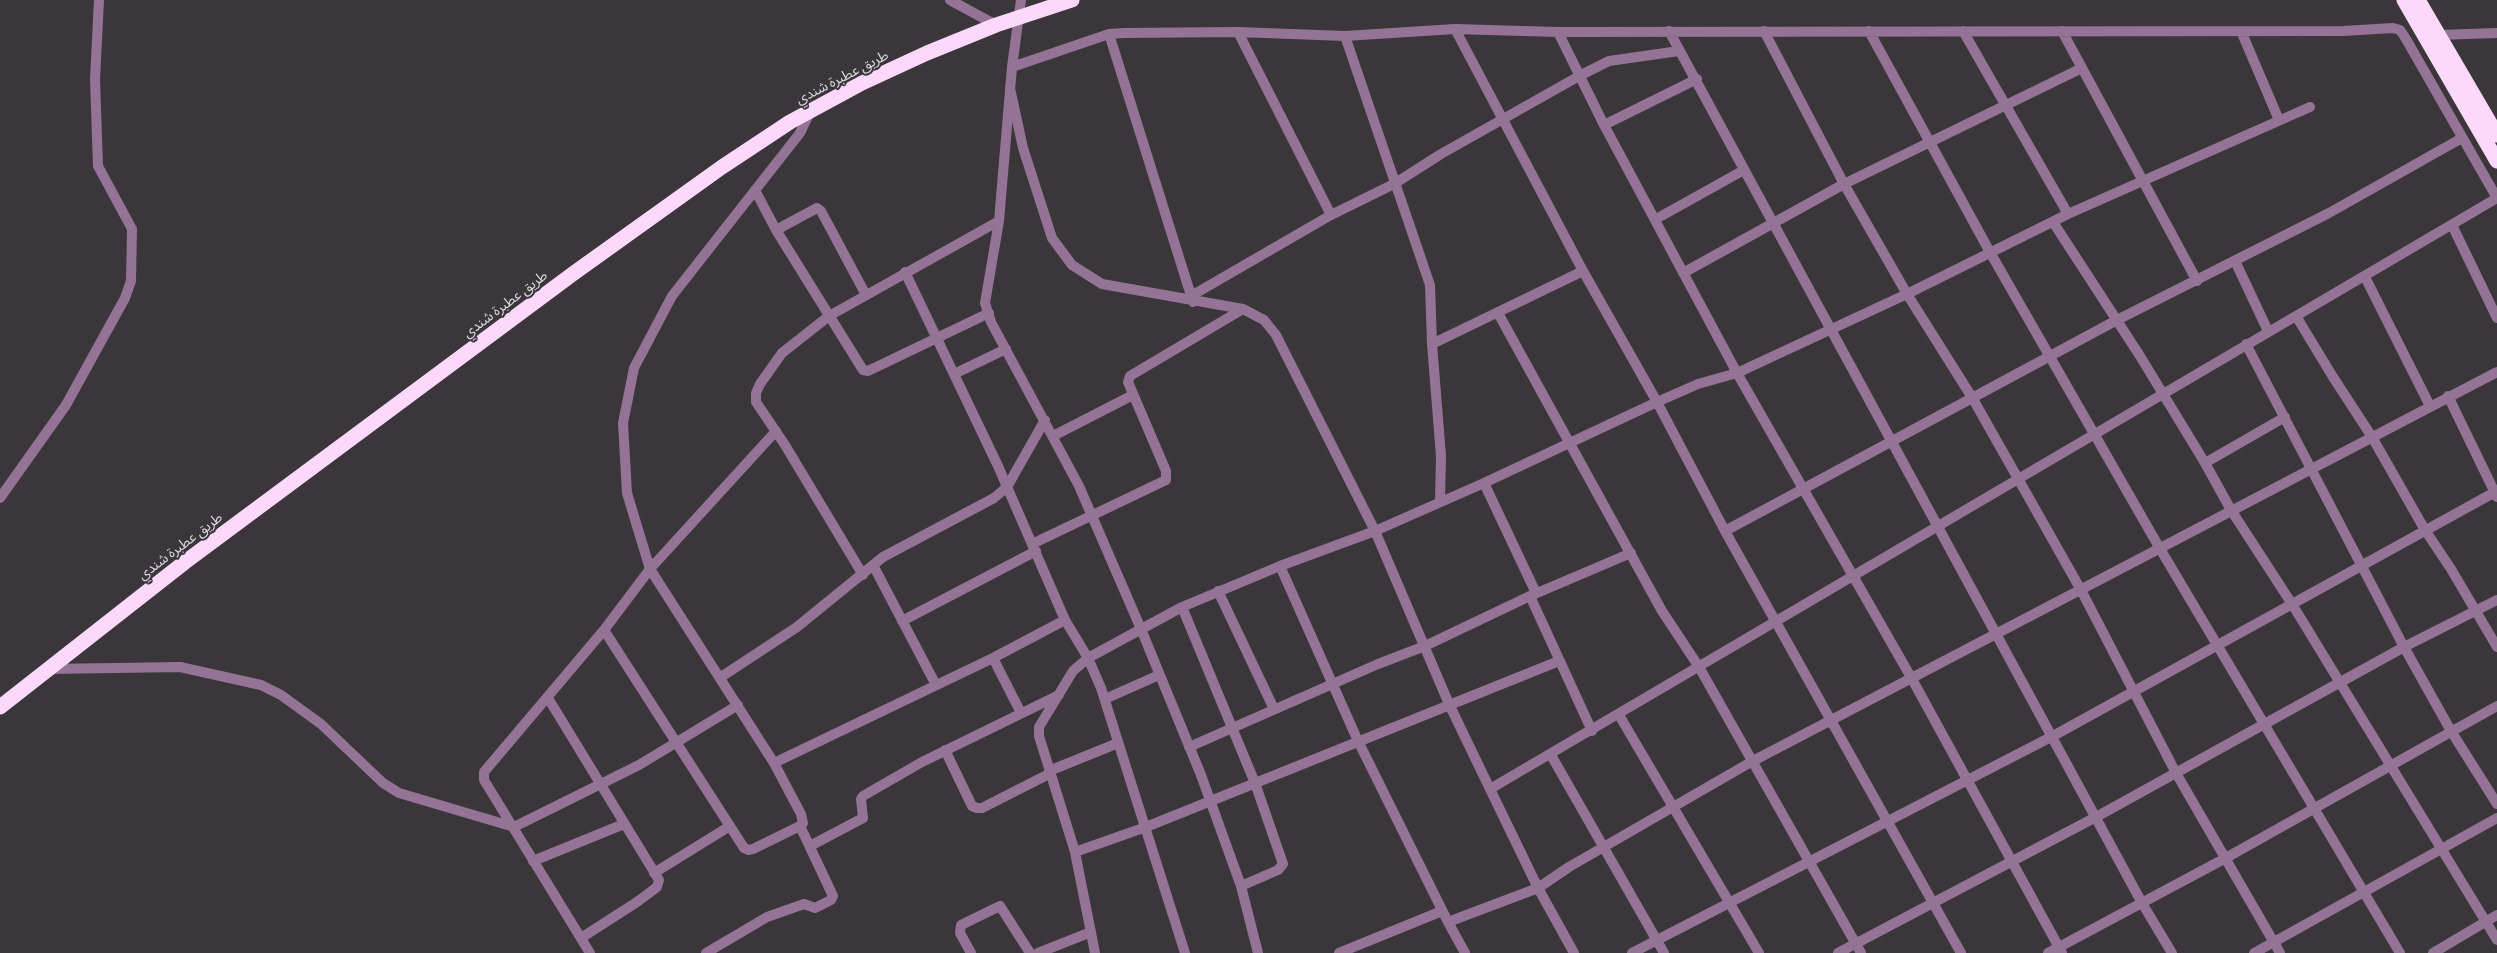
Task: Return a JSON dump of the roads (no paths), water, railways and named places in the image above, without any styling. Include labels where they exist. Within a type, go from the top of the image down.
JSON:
[{"type":"highway","name":"طريق عطبرة شندي","points":[[0,707],[185,562],[589,262],[715,171],[790,122],[862,83],[926,53],[1072,0]]},
{"type":"highway","points":[[2404,0],[2497,161]]},
{"type":"highway","points":[[2418,0],[2497,136]]},
{"type":"street","points":[[0,498],[66,405],[125,298],[131,281],[132,229],[98,166],[95,79],[99,0]]},
{"type":"street","points":[[950,0],[996,26]]},
{"type":"street","points":[[1022,0],[1012,67],[999,221],[985,303],[991,322],[1045,420],[1092,516],[1141,629],[1210,800],[1241,886],[1258,953]]},
{"type":"street","points":[[1012,67],[1109,34],[1238,32],[1345,36],[1455,30],[1558,32],[2344,31],[2393,28],[2400,30],[2497,198],[2364,277],[2268,331],[1592,731],[1490,789]]},
{"type":"street","points":[[1455,30],[1583,271],[1657,402],[1726,531],[1778,621],[1831,722],[1961,953]]},
{"type":"street","points":[[1764,31],[1844,184],[1907,294],[1973,399],[2081,590],[2176,773],[2280,953]]},
{"type":"street","points":[[1869,31],[1991,254],[2159,547],[2363,894],[2400,953]]},
{"type":"street","points":[[1963,31],[2068,214]]},
{"type":"street","points":[[2062,31],[2197,281]]},
{"type":"street","points":[[2241,31],[2280,120]]},
{"type":"street","points":[[1238,32],[1331,215]]},
{"type":"street","points":[[1558,32],[1581,75],[1604,125],[1737,373],[1912,679],[2061,950]]},
{"type":"street","points":[[1669,32],[1697,79],[1830,329],[1894,441],[2142,903],[2172,953]]},
{"type":"street","points":[[2438,35],[2497,33]]},
{"type":"street","points":[[1109,34],[1192,299]]},
{"type":"street","points":[[1345,36],[1430,285],[1432,344],[1441,456],[1440,502]]},
{"type":"street","points":[[1192,299],[1331,215],[1394,184],[1441,154],[1581,75],[1609,61],[1679,51]]},
{"type":"street","points":[[1683,273],[1844,184],[1930,144],[2082,68]]},
{"type":"street","points":[[1604,125],[1697,79]]},
{"type":"street","points":[[1010,88],[1023,148],[1052,238],[1072,265],[1102,284],[1243,309],[1264,320],[1276,335],[1375,532],[1449,704],[1538,888],[1574,953]]},
{"type":"street","points":[[1095,953],[1075,852],[1039,736],[1040,727],[1074,671],[1088,658],[1182,607],[1280,566],[1375,532],[1570,444],[1657,402],[1698,384],[1737,373],[1991,254],[2068,214],[2310,107]]},
{"type":"street","points":[[604,630],[744,848],[749,850],[803,823],[801,814],[774,763],[650,570],[627,492],[623,423],[634,368],[672,296],[800,132],[810,112]]},
{"type":"street","points":[[1726,531],[2117,320],[2329,214],[2462,138]]},
{"type":"street","points":[[1656,219],[1744,170]]},
{"type":"street","points":[[755,190],[776,230],[863,370],[868,370],[989,313]]},
{"type":"street","points":[[776,230],[817,208],[821,211],[866,295]]},
{"type":"street","points":[[863,575],[776,431],[756,402],[760,384],[782,353],[829,316],[999,221]]},
{"type":"street","points":[[2053,222],[2117,320],[2205,463],[2230,510],[2292,604],[2497,940]]},
{"type":"street","points":[[2452,224],[2497,318]]},
{"type":"street","points":[[2236,261],[2268,331]]},
{"type":"street","points":[[1432,344],[1583,271]]},
{"type":"street","points":[[905,272],[1007,487],[1066,620],[1088,658],[1105,699],[1186,953]]},
{"type":"street","points":[[2364,277],[2430,406]]},
{"type":"street","points":[[902,621],[1092,516],[1166,480],[1166,471],[1128,382],[1130,376],[1243,309]]},
{"type":"street","points":[[1498,313],[1662,611],[1700,667],[1751,762],[1859,948]]},
{"type":"street","points":[[2296,316],[2333,378],[2372,437],[2425,530],[2497,647]]},
{"type":"street","points":[[2246,344],[2360,566],[2404,647],[2451,731],[2497,804]]},
{"type":"street","points":[[954,374],[1006,349]]},
{"type":"street","points":[[1448,922],[1538,888],[1673,806],[1751,762],[1831,722],[2159,547],[2497,372]]},
{"type":"street","points":[[1053,436],[1133,395]]},
{"type":"street","points":[[1632,953],[2052,736],[2425,530],[2496,494],[2448,396]]},
{"type":"street","points":[[2205,463],[2284,417]]},
{"type":"street","points":[[721,678],[797,627],[882,558],[984,504],[1007,487],[1045,420]]},
{"type":"street","points":[[590,953],[484,780],[484,772],[604,630],[650,570],[776,431]]},
{"type":"street","points":[[1484,483],[1533,595],[1559,661],[1592,731]]},
{"type":"street","points":[[1190,747],[1274,709],[1425,646],[1533,595],[1631,553]]},
{"type":"street","points":[[873,565],[936,685]]},
{"type":"street","points":[[1280,566],[1358,741],[1465,953]]},
{"type":"street","points":[[1218,591],[1274,709]]},
{"type":"street","points":[[1838,953],[1859,948],[1933,904],[2265,725],[2404,647],[2497,600]]},
{"type":"street","points":[[1182,607],[1231,728],[1256,783],[1283,864],[1278,870],[1241,886]]},
{"type":"street","points":[[774,763],[993,658],[1066,620]]},
{"type":"street","points":[[993,658],[1021,713]]},
{"type":"street","points":[[1075,852],[1146,827],[1559,661]]},
{"type":"street","points":[[48,669],[180,667],[261,685],[281,695],[321,724],[383,783],[399,793],[514,827],[601,784],[677,743],[738,706]]},
{"type":"street","points":[[1105,699],[1160,675]]},
{"type":"street","points":[[810,846],[863,818],[861,799],[863,796],[945,750],[1060,694]]},
{"type":"street","points":[[548,698],[659,880],[657,887],[622,913],[581,938]]},
{"type":"street","points":[[2048,953],[2061,950],[2497,706]]},
{"type":"street","points":[[1619,715],[1759,953]]},
{"type":"street","points":[[945,750],[972,806],[982,808],[1049,772],[1118,743]]},
{"type":"street","points":[[1551,754],[1664,953]]},
{"type":"street","points":[[2254,953],[2497,818]]},
{"type":"street","points":[[533,860],[624,824]]},
{"type":"street","points":[[654,873],[730,826]]},
{"type":"street","points":[[706,953],[767,917],[804,904],[815,908],[831,900],[832,896],[800,826]]},
{"type":"street","points":[[971,953],[960,933],[961,925],[1000,906],[1005,909],[1030,953]]},
{"type":"street","points":[[1339,953],[1442,910]]},
{"type":"street","points":[[2433,953],[2497,915]]},
{"type":"street","points":[[1038,953],[1091,932]]}]
